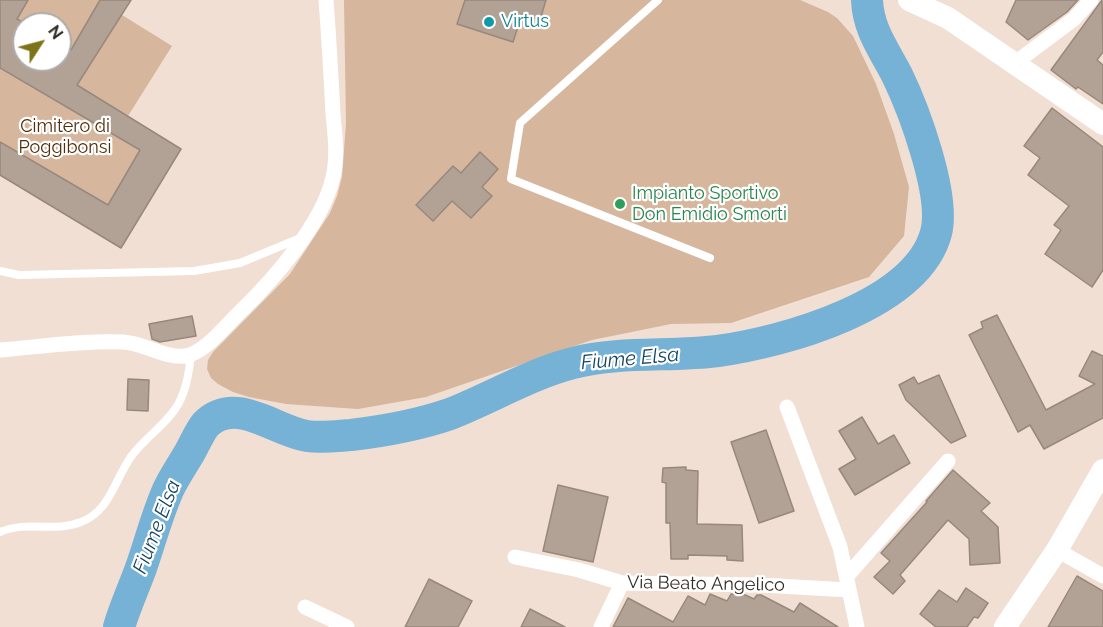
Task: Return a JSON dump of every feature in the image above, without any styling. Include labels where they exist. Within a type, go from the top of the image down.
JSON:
[{"type":"main road","points":[[909,0],[948,18],[1103,124]]},
{"type":"main road","points":[[1005,627],[1057,550],[1103,470]]},
{"type":"street","points":[[0,350],[124,342],[164,354],[178,356],[191,354],[202,349],[260,292],[303,238],[327,197],[335,170],[326,0]]},
{"type":"street","points":[[1015,63],[1074,19],[1091,0]]},
{"type":"street","points":[[787,407],[837,538],[857,627]]},
{"type":"street","points":[[848,583],[948,461]]},
{"type":"street","points":[[1057,550],[1103,576]]},
{"type":"street","name":"Via Beato Angelico","points":[[515,557],[579,570],[622,583],[761,585],[848,583]]},
{"type":"street","points":[[601,627],[622,583]]},
{"type":"street","points":[[305,607],[347,627]]},
{"type":"lane","points":[[658,0],[520,123],[512,179],[711,258]]},
{"type":"lane","points":[[0,271],[28,275],[194,271],[240,263],[303,238]]},
{"type":"lane","points":[[0,532],[14,526],[60,527],[81,522],[95,514],[108,500],[132,455],[177,406],[187,385],[191,354]]},
{"type":"green space","name":"Cimitero di Poggibonsi","points":[[0,0],[124,0],[122,15],[172,46],[128,116],[181,149],[121,248],[0,175]]},
{"type":"green space","name":"Impianto Sportivo Don Emidio Smorti","points":[[344,0],[800,0],[837,18],[853,36],[876,84],[894,134],[909,187],[904,236],[869,277],[731,323],[671,324],[592,340],[426,397],[358,409],[286,404],[233,392],[211,378],[207,369],[208,360],[213,352],[290,274],[330,213],[337,196],[342,177],[346,123]]},
{"type":"building","points":[[0,0],[28,0],[21,12],[12,12],[12,72],[72,72],[72,48],[100,0],[131,0],[77,85],[181,149],[121,248],[0,175],[0,142],[108,205],[140,150],[0,68]]},
{"type":"building","name":"Virtus","points":[[465,0],[546,0],[540,20],[522,14],[513,42],[457,24]]},
{"type":"building","points":[[1016,0],[1078,0],[1067,12],[1028,40],[1006,22]]},
{"type":"building","points":[[1102,0],[1103,52],[1097,60],[1103,65],[1103,104],[1078,87],[1076,89],[1051,70]]},
{"type":"building","points":[[1052,108],[1103,147],[1103,270],[1092,287],[1045,254],[1061,230],[1054,225],[1069,206],[1028,175],[1040,158],[1024,146]]},
{"type":"building","points":[[480,152],[498,169],[482,187],[492,196],[471,218],[452,201],[433,221],[416,205],[453,166],[461,173]]},
{"type":"building","points":[[997,315],[1046,410],[1095,384],[1079,376],[1092,351],[1103,356],[1103,418],[1044,449],[1030,425],[1018,432],[969,335],[983,328],[981,322]]},
{"type":"building","points":[[192,316],[196,336],[160,342],[152,339],[149,324]]},
{"type":"building","points":[[939,375],[966,436],[951,443],[906,400],[899,385],[914,377],[918,384]]},
{"type":"building","points":[[128,379],[149,380],[148,411],[127,410]]},
{"type":"building","points":[[862,417],[878,444],[894,435],[910,463],[855,495],[839,469],[856,459],[839,431]]},
{"type":"building","points":[[766,430],[794,511],[759,523],[731,442]]},
{"type":"building","points":[[686,467],[686,470],[698,471],[697,524],[742,525],[743,561],[727,560],[727,556],[688,555],[688,559],[671,559],[670,523],[666,523],[666,483],[662,482],[663,468]]},
{"type":"building","points":[[953,470],[990,503],[981,511],[998,527],[1000,563],[970,565],[969,539],[948,520],[900,575],[905,581],[893,594],[874,577],[890,561],[881,553]]},
{"type":"building","points":[[558,485],[608,497],[593,562],[543,551]]},
{"type":"building","points":[[1077,576],[1103,591],[1103,627],[1048,627]]},
{"type":"building","points":[[429,579],[472,601],[458,627],[405,627]]},
{"type":"building","points":[[966,588],[988,603],[978,618],[974,617],[967,627],[936,627],[920,614],[939,590],[957,602]]},
{"type":"building","points":[[710,594],[727,601],[731,594],[743,594],[754,599],[757,595],[761,595],[794,612],[800,603],[838,627],[613,627],[628,598],[673,622],[688,596],[705,605]]},
{"type":"building","points":[[530,609],[565,627],[521,627]]},
{"type":"waterway","name":"Fiume Elsa","points":[[119,627],[168,490],[206,424],[218,416],[230,413],[243,414],[295,433],[313,437],[376,432],[450,414],[541,373],[573,363],[609,357],[718,351],[777,339],[844,316],[875,300],[903,281],[924,259],[936,233],[937,198],[927,153],[912,109],[874,30],[867,0]]},
{"type":"place","name":"Virtus","points":[[489,22]]},
{"type":"place","name":"Impianto Sportivo Don Emidio Smorti","points":[[620,204]]}]
